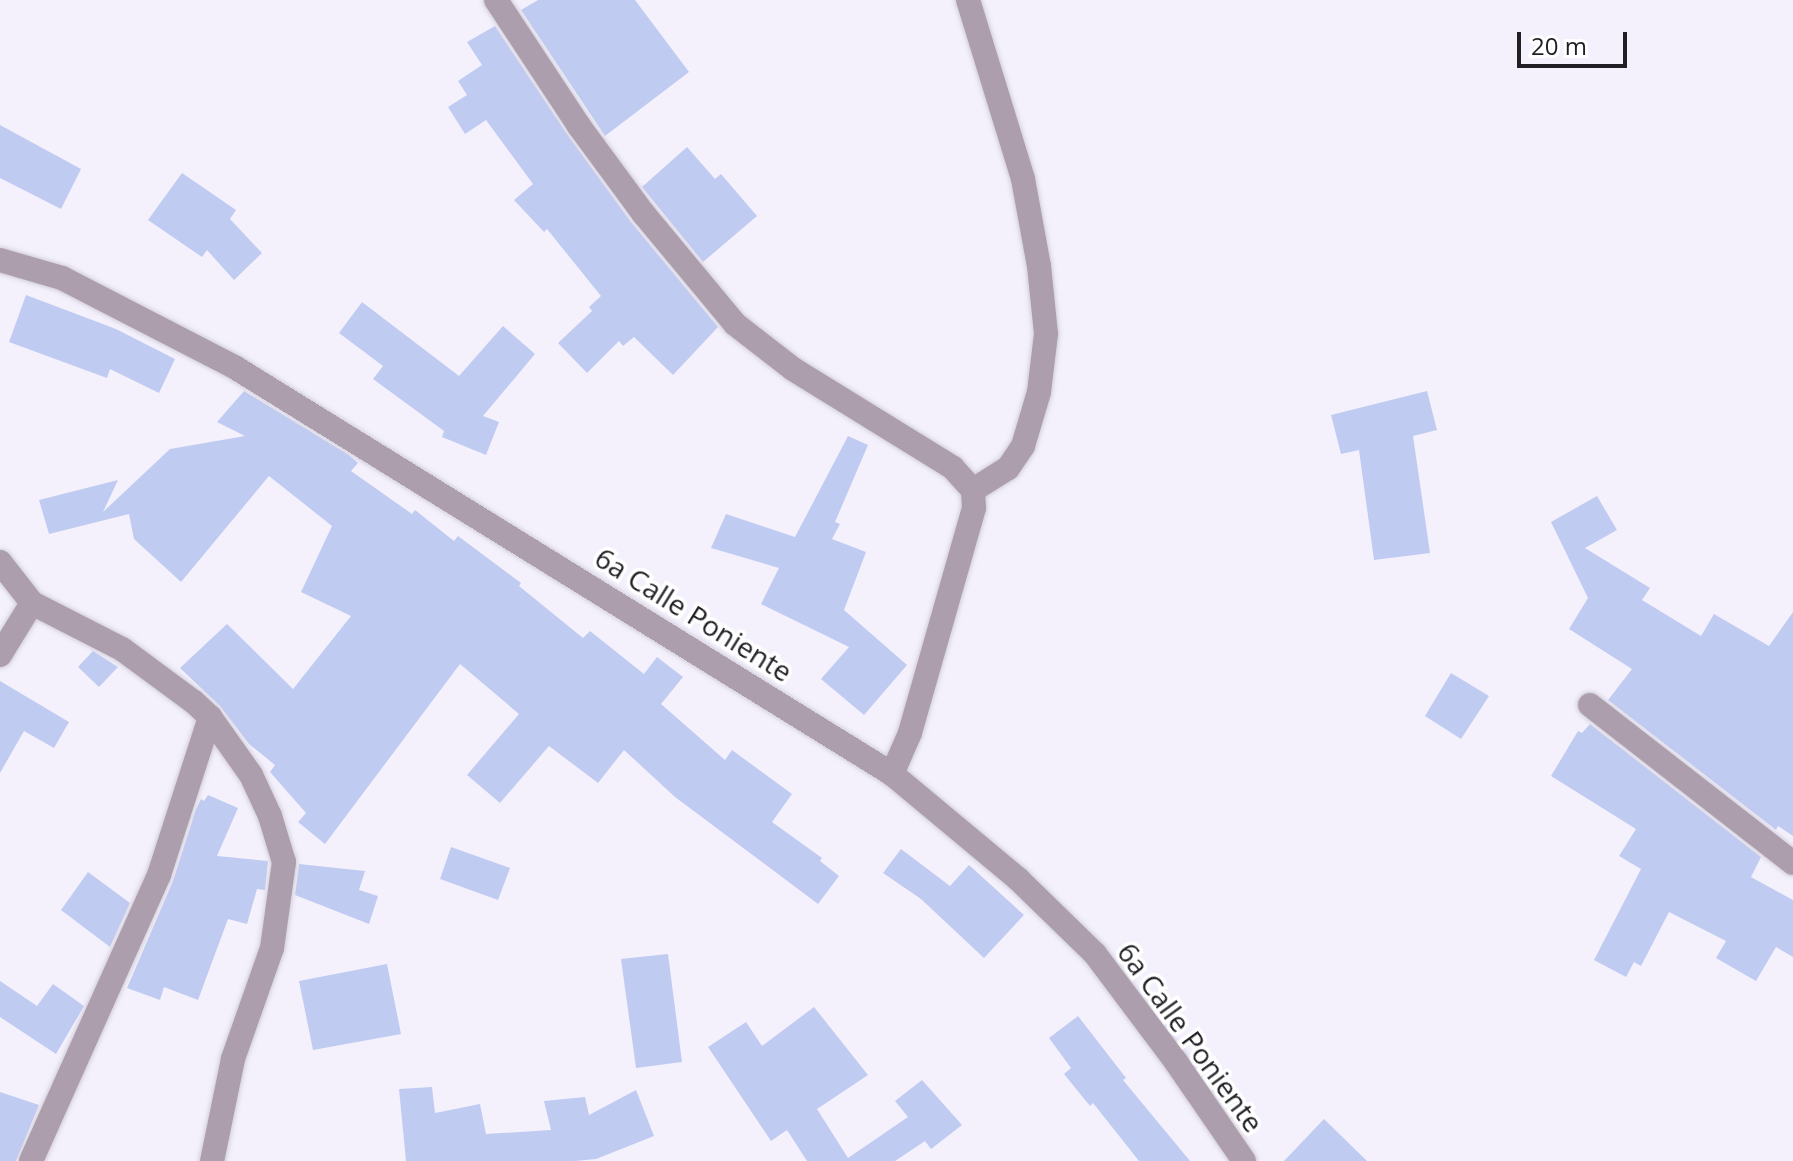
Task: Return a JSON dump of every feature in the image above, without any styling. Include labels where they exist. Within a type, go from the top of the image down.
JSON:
[{"type":"street","points":[[496,0],[606,164],[735,324],[793,369],[953,468],[973,490],[974,508],[910,733],[892,774]]},
{"type":"street","points":[[968,0],[1023,179],[1039,266],[1046,334],[1039,392],[1023,446],[1008,468],[973,490]]},
{"type":"street","name":"6a Calle Poniente","points":[[0,260],[62,278],[236,368],[892,774],[1019,880],[1095,954],[1176,1062],[1244,1161]]},
{"type":"street","points":[[0,562],[32,603],[122,649],[210,717],[251,775],[284,862],[272,948],[233,1059],[212,1161]]},
{"type":"street","points":[[0,655],[32,603]]},
{"type":"street","points":[[1590,705],[1793,863]]},
{"type":"street","points":[[31,1161],[159,875],[210,717]]},
{"type":"building","points":[[538,0],[635,0],[689,72],[605,136],[521,10]]},
{"type":"building","points":[[495,26],[567,134],[631,222],[718,327],[673,375],[634,337],[623,346],[619,341],[587,373],[558,343],[592,311],[589,307],[601,296],[547,229],[544,232],[514,200],[533,184],[486,120],[465,134],[448,107],[467,95],[458,81],[482,65],[467,42]]},
{"type":"building","points":[[0,125],[81,169],[61,209],[0,178]]},
{"type":"building","points":[[687,147],[715,179],[721,174],[757,216],[703,262],[642,187]]},
{"type":"building","points":[[182,173],[236,210],[230,219],[262,253],[234,280],[207,250],[202,257],[148,220]]},
{"type":"building","points":[[26,295],[116,329],[175,359],[159,393],[110,369],[107,378],[9,342]]},
{"type":"building","points":[[362,302],[459,376],[503,326],[535,354],[483,416],[499,422],[486,455],[442,437],[444,431],[373,379],[383,366],[339,333]]},
{"type":"building","points":[[244,391],[349,455],[358,463],[351,471],[412,514],[415,510],[454,541],[458,536],[521,583],[519,586],[583,638],[590,631],[644,674],[657,657],[683,677],[661,704],[725,760],[732,750],[792,794],[772,822],[822,858],[820,861],[839,876],[818,904],[675,797],[624,750],[598,783],[549,746],[500,803],[467,775],[519,714],[460,664],[325,844],[298,822],[306,813],[270,772],[275,765],[249,744],[220,706],[180,668],[227,624],[293,689],[351,616],[301,592],[332,526],[269,476],[181,582],[134,539],[129,514],[49,534],[39,500],[118,480],[103,512],[170,449],[245,436],[217,422]]},
{"type":"building","points":[[1427,391],[1437,430],[1413,436],[1430,553],[1374,560],[1359,450],[1341,454],[1331,415]]},
{"type":"building","points":[[848,436],[868,445],[835,522],[840,524],[832,539],[866,552],[844,610],[907,665],[864,715],[821,679],[849,647],[761,604],[779,568],[711,548],[726,514],[795,537]]},
{"type":"building","points":[[1597,496],[1617,530],[1585,548],[1650,588],[1642,600],[1701,636],[1714,614],[1769,646],[1793,612],[1793,836],[1778,826],[1776,830],[1608,700],[1632,669],[1569,629],[1588,598],[1551,522]]},
{"type":"building","points":[[93,651],[118,667],[99,687],[78,667]]},
{"type":"building","points":[[1451,673],[1489,696],[1461,739],[1425,716]]},
{"type":"building","points":[[0,681],[69,722],[54,748],[24,731],[0,773]]},
{"type":"building","points":[[1590,724],[1761,857],[1751,877],[1793,900],[1793,957],[1776,947],[1756,981],[1716,958],[1726,941],[1669,912],[1641,966],[1634,962],[1626,977],[1594,960],[1641,869],[1619,856],[1636,829],[1551,776],[1578,731],[1582,733]]},
{"type":"building","points":[[208,795],[238,808],[217,856],[268,861],[265,890],[257,889],[247,924],[228,919],[198,1000],[164,987],[160,1000],[127,988],[173,881],[196,809],[201,799],[204,801]]},
{"type":"building","points":[[451,847],[510,868],[498,900],[440,879]]},
{"type":"building","points":[[901,849],[950,886],[969,865],[1024,915],[984,958],[921,899],[883,873]]},
{"type":"building","points":[[299,864],[365,871],[359,890],[378,896],[369,924],[295,895]]},
{"type":"building","points":[[88,872],[130,903],[110,947],[61,910]]},
{"type":"building","points":[[668,954],[682,1062],[636,1068],[621,959]]},
{"type":"building","points":[[387,964],[401,1034],[313,1050],[299,981]]},
{"type":"building","points":[[0,981],[37,1006],[53,984],[84,1006],[56,1054],[0,1017]]},
{"type":"building","points":[[814,1007],[868,1075],[817,1109],[848,1158],[908,1117],[895,1101],[922,1080],[962,1125],[931,1149],[925,1141],[895,1161],[807,1161],[787,1130],[771,1141],[708,1047],[746,1022],[762,1046]]},
{"type":"building","points":[[1078,1016],[1126,1078],[1123,1080],[1190,1161],[1139,1161],[1093,1103],[1090,1106],[1064,1074],[1071,1068],[1049,1038]]},
{"type":"building","points":[[432,1087],[435,1113],[480,1104],[486,1134],[551,1130],[544,1101],[585,1097],[589,1115],[636,1090],[654,1136],[596,1159],[406,1161],[399,1089]]},
{"type":"building","points":[[0,1092],[39,1105],[16,1161],[0,1161]]},
{"type":"building","points":[[1324,1119],[1367,1161],[1284,1161]]}]
